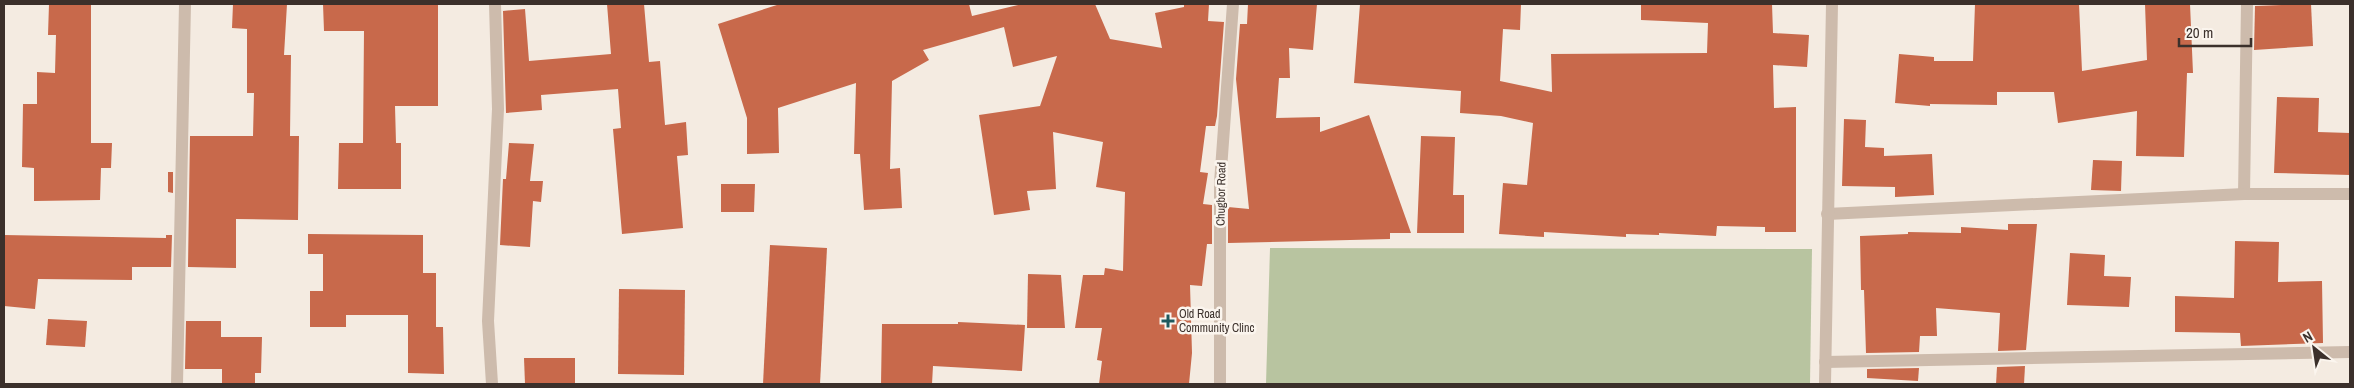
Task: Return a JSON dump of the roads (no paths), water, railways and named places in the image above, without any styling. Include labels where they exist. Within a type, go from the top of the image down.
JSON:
[{"type":"street","points":[[177,384],[185,4]]},
{"type":"street","points":[[492,384],[488,321],[498,109],[495,4]]},
{"type":"street","name":"Chugbor Road","points":[[1220,384],[1220,183],[1233,4]]},
{"type":"street","points":[[1825,384],[1832,4]]},
{"type":"street","points":[[2244,194],[2247,4]]},
{"type":"street","points":[[1827,214],[2244,194],[2350,194]]},
{"type":"street","points":[[1825,362],[2350,352]]},
{"type":"place","name":"Old Road Community Clinc","points":[[1168,321]]}]
